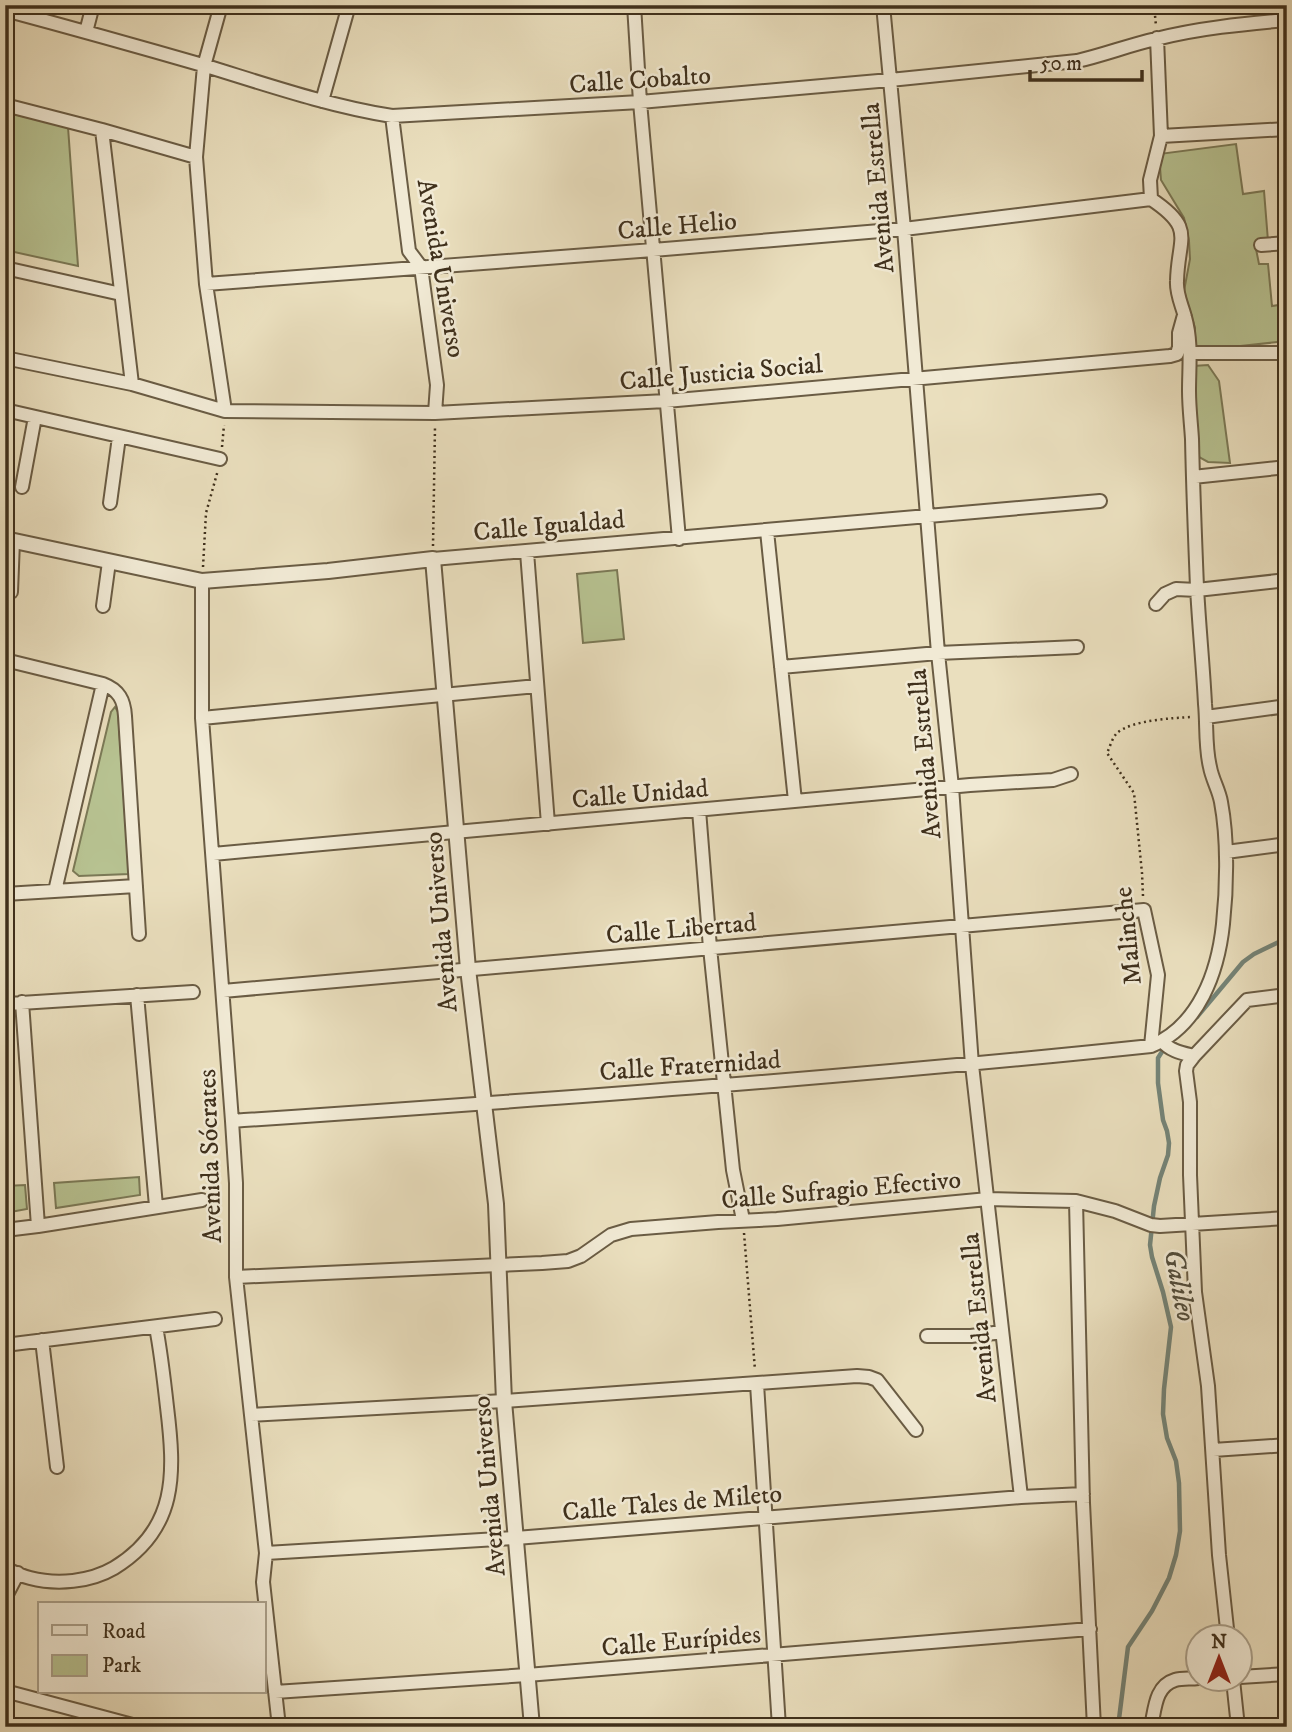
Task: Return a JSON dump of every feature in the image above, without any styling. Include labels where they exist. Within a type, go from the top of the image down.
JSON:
[{"type":"street","points":[[86,32],[93,5]]},
{"type":"street","points":[[221,5],[204,66],[196,157],[206,284],[225,411]]},
{"type":"street","points":[[322,102],[349,5]]},
{"type":"street","points":[[634,5],[640,102],[679,539]]},
{"type":"street","name":"Avenida Estrella","points":[[883,5],[904,229],[926,517],[952,787],[972,1065],[1021,1497]]},
{"type":"street","name":"Calle Cobalto","points":[[5,10],[322,102],[392,116],[640,102],[1077,61],[1157,38],[1213,27],[1287,20]]},
{"type":"street","points":[[1157,38],[1161,136],[1150,180],[1151,199],[1172,214],[1181,233],[1177,282],[1188,328],[1190,353],[1189,391],[1197,590],[1209,766],[1221,801],[1226,852],[1223,925],[1209,985],[1183,1025],[1157,1044]]},
{"type":"street","points":[[5,105],[196,157]]},
{"type":"street","name":"Avenida Universo","points":[[392,116],[409,251],[421,267],[438,385],[435,413]]},
{"type":"street","points":[[102,130],[132,384]]},
{"type":"street","points":[[1161,136],[1287,130]]},
{"type":"street","name":"Calle Helio","points":[[206,284],[904,229],[1151,199]]},
{"type":"street","points":[[1261,245],[1287,243]]},
{"type":"street","points":[[5,268],[121,294]]},
{"type":"street","name":"Calle Justicia Social","points":[[5,358],[132,384],[225,411],[435,413],[666,401],[1170,356],[1177,354],[1179,348],[1179,333],[1184,313]]},
{"type":"street","points":[[1190,353],[1287,353]]},
{"type":"street","points":[[5,410],[220,459]]},
{"type":"street","points":[[22,487],[35,417]]},
{"type":"street","points":[[110,503],[119,437]]},
{"type":"street","points":[[1193,477],[1287,467]]},
{"type":"street","name":"Calle Igualdad","points":[[9,540],[202,581],[1100,501]]},
{"type":"street","points":[[767,531],[795,801]]},
{"type":"street","points":[[9,540],[10,592]]},
{"type":"street","points":[[527,552],[548,824]]},
{"type":"street","name":"Avenida Universo","points":[[433,559],[468,969],[496,1204],[504,1401],[532,1727]]},
{"type":"street","points":[[103,606],[108,562]]},
{"type":"street","points":[[1156,604],[1165,594],[1177,589],[1197,590],[1287,580]]},
{"type":"street","name":"Avenida Sócrates","points":[[202,581],[202,718],[236,1183],[236,1277],[266,1553],[263,1582],[265,1602]]},
{"type":"street","points":[[781,667],[938,653],[1076,647]]},
{"type":"street","points":[[5,660],[110,686],[120,694],[124,710],[139,934]]},
{"type":"street","points":[[55,891],[103,684]]},
{"type":"street","points":[[202,718],[537,686]]},
{"type":"street","points":[[1206,717],[1287,706]]},
{"type":"street","name":"Calle Unidad","points":[[213,855],[1053,780],[1071,775]]},
{"type":"street","points":[[699,810],[733,1170],[743,1220]]},
{"type":"street","points":[[1226,852],[1287,844]]},
{"type":"street","points":[[5,894],[136,886]]},
{"type":"street","name":"Calle Libertad","points":[[223,991],[1144,910]]},
{"type":"street","name":"Malinche","points":[[1144,910],[1158,975],[1157,1044]]},
{"type":"street","points":[[5,1003],[193,992]]},
{"type":"street","points":[[137,995],[156,1206]]},
{"type":"street","points":[[1227,1624],[1219,1555],[1208,1386],[1195,1292],[1191,1120],[1186,1071],[1194,1056],[1247,1000],[1287,995]]},
{"type":"street","points":[[22,1002],[38,1226]]},
{"type":"street","points":[[1157,1044],[1194,1056]]},
{"type":"street","name":"Calle Fraternidad","points":[[232,1121],[724,1086],[972,1065],[1157,1044]]},
{"type":"street","name":"Calle Sufragio Efectivo","points":[[236,1277],[568,1261],[581,1256],[611,1236],[631,1229],[777,1219],[988,1199],[1076,1201],[1160,1226],[1287,1217]]},
{"type":"street","points":[[5,1230],[202,1200]]},
{"type":"street","points":[[1076,1201],[1083,1494],[1094,1727]]},
{"type":"street","points":[[5,1345],[215,1319]]},
{"type":"street","points":[[5,1598],[11,1571],[28,1578],[50,1581],[69,1581],[107,1572],[142,1548],[161,1518],[173,1469],[156,1326]]},
{"type":"street","points":[[927,1336],[971,1336],[1002,1332]]},
{"type":"street","points":[[42,1340],[57,1467]]},
{"type":"street","points":[[251,1415],[504,1401],[845,1376],[877,1380],[916,1430]]},
{"type":"street","points":[[757,1384],[779,1727]]},
{"type":"street","points":[[1213,1450],[1287,1445]]},
{"type":"street","name":"Calle Tales de Mileto","points":[[266,1553],[516,1538],[1083,1494]]},
{"type":"street","name":"Avenida Sócrates","points":[[266,1610],[279,1727]]},
{"type":"street","name":"Calle Eurípides","points":[[275,1692],[527,1675],[1090,1629]]},
{"type":"street","points":[[1254,1676],[1287,1674]]},
{"type":"street","points":[[1151,1727],[1158,1694],[1165,1685],[1176,1679],[1184,1679]]},
{"type":"street","points":[[5,1690],[140,1727]]},
{"type":"street","points":[[1235,1694],[1238,1727]]},
{"type":"path","points":[[1154,5],[1157,38]]},
{"type":"path","points":[[202,581],[206,513],[220,459],[225,411]]},
{"type":"path","points":[[433,559],[435,413]]},
{"type":"path","name":"Malinche","points":[[1144,910],[1134,793],[1107,753],[1116,733],[1130,726],[1165,718],[1206,717]]},
{"type":"path","points":[[743,1220],[757,1384]]},
{"type":"green space","points":[[5,112],[68,127],[78,266],[5,250]]},
{"type":"green space","points":[[1236,144],[1243,194],[1264,191],[1268,241],[1255,244],[1259,264],[1268,264],[1272,306],[1285,304],[1287,341],[1195,351],[1195,328],[1184,291],[1190,259],[1189,241],[1184,218],[1161,180],[1159,154]]},
{"type":"green space","points":[[1208,365],[1219,381],[1230,463],[1208,462],[1197,456],[1193,366]]},
{"type":"green space","points":[[617,570],[624,639],[583,643],[577,574]]},
{"type":"green space","points":[[115,707],[118,712],[129,874],[79,876],[73,871],[111,712]]},
{"type":"green space","points":[[139,1177],[140,1195],[56,1208],[54,1183]]},
{"type":"green space","points":[[25,1185],[27,1209],[5,1213],[5,1186]]},
{"type":"waterway","name":"Galileo","points":[[1197,1017],[1243,962],[1287,938]]},
{"type":"waterway","name":"Galileo","points":[[1118,1727],[1128,1647],[1152,1611],[1169,1578],[1180,1531],[1176,1461],[1167,1438],[1163,1414],[1171,1327],[1150,1245],[1154,1206],[1169,1143],[1158,1083],[1158,1058],[1165,1047]]}]
